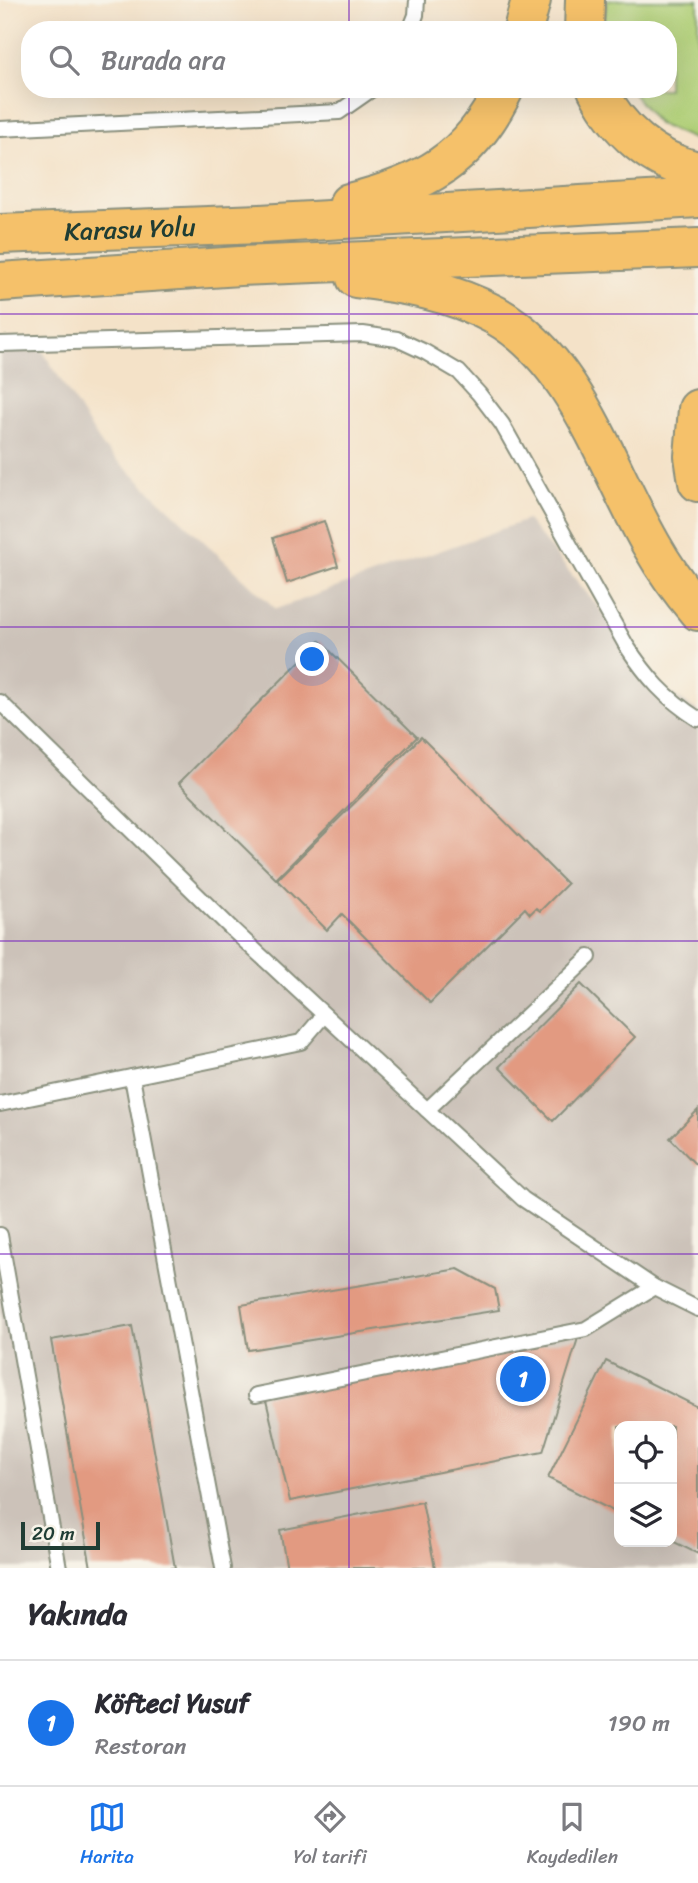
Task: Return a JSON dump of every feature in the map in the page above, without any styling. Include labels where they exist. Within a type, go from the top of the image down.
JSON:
[{"type":"highway","points":[[525,21],[531,0]]},
{"type":"highway","points":[[584,21],[585,0]]},
{"type":"highway","points":[[260,224],[365,199],[424,178],[450,161],[474,139],[500,98]]},
{"type":"highway","points":[[602,98],[627,133],[647,149],[670,162],[698,171]]},
{"type":"highway","points":[[260,224],[698,198]]},
{"type":"highway","name":"Karasu Yolu","points":[[0,234],[260,224]]},
{"type":"highway","points":[[240,266],[698,248]]},
{"type":"highway","points":[[240,266],[424,289],[463,301],[495,315],[523,334],[566,384],[652,546],[679,588],[698,611]]},
{"type":"highway","name":"Karasu Yolu","points":[[0,282],[240,266]]},
{"type":"highway","points":[[698,409],[694,456],[698,482]]},
{"type":"lane","points":[[414,21],[417,0]]},
{"type":"lane","points":[[0,129],[339,112],[359,98]]},
{"type":"lane","points":[[0,344],[363,334],[397,339],[425,352],[458,372],[502,424],[626,645],[648,678],[675,705],[698,719]]},
{"type":"lane","points":[[0,702],[233,930],[523,1199],[654,1287],[698,1309]]},
{"type":"lane","points":[[427,1110],[589,957]]},
{"type":"lane","points":[[0,1104],[301,1042],[324,1015]]},
{"type":"lane","points":[[132,1077],[223,1568]]},
{"type":"lane","points":[[0,1235],[59,1568]]},
{"type":"lane","points":[[256,1395],[586,1329],[654,1287]]},
{"type":"shaded area","points":[[0,339],[35,339],[103,447],[276,609],[527,520],[666,690],[698,711],[698,1568],[0,1568]]},
{"type":"green space","points":[[607,0],[698,0],[698,141],[658,124],[636,98],[677,98],[677,21],[604,19]]},
{"type":"building","points":[[324,521],[338,566],[287,583],[273,538]]},
{"type":"building","points":[[320,641],[417,737],[276,879],[179,783]]},
{"type":"building","points":[[421,737],[567,884],[540,911],[536,908],[530,914],[525,908],[430,1003],[342,914],[327,930],[277,880]]},
{"type":"building","points":[[581,984],[635,1037],[553,1121],[499,1067]]},
{"type":"building","points":[[698,1110],[698,1167],[670,1138]]},
{"type":"building","points":[[458,1269],[495,1289],[499,1310],[248,1350],[241,1305]]},
{"type":"building","points":[[132,1326],[175,1568],[91,1568],[51,1340]]},
{"type":"building","points":[[578,1338],[543,1452],[290,1501],[265,1396]]},
{"type":"building","points":[[606,1361],[698,1407],[698,1554],[677,1544],[677,1421],[614,1421],[614,1511],[548,1478]]},
{"type":"building","points":[[422,1502],[435,1568],[287,1568],[280,1530]]},
{"type":"place","name":"Köfteci Yusuf","points":[[523,1379]]}]
